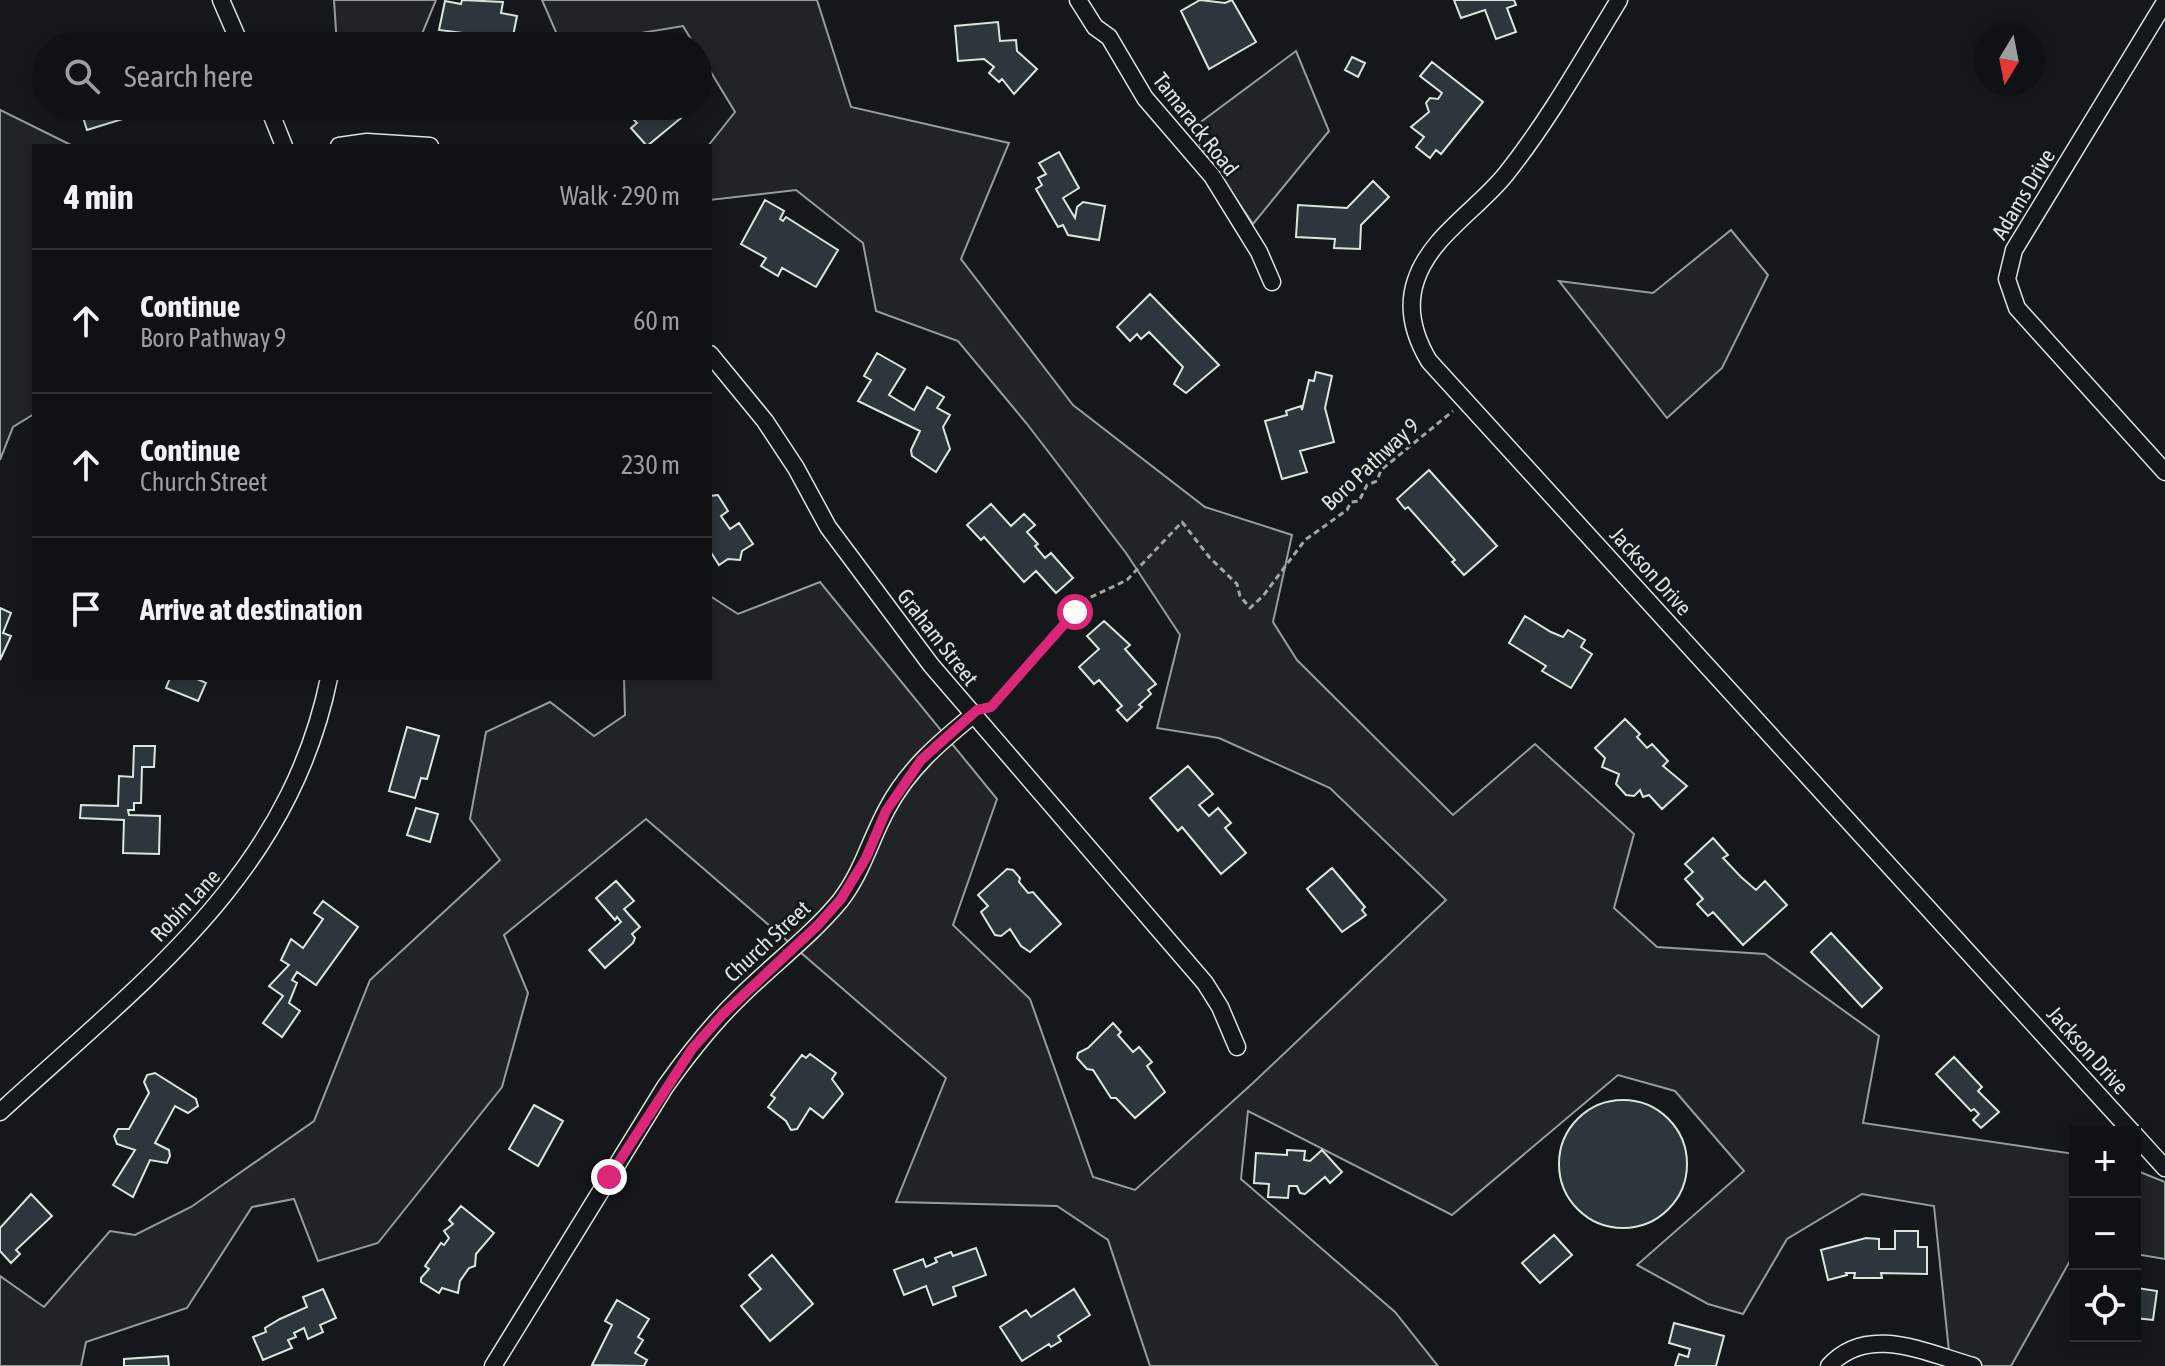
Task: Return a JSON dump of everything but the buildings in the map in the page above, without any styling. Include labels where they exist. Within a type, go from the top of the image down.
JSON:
[{"type":"street","points":[[221,0],[235,32]]},
{"type":"street","name":"Tamarack Road","points":[[1078,0],[1095,27],[1109,37],[1145,98],[1212,176],[1259,252],[1272,282]]},
{"type":"street","name":"Jackson Drive","points":[[1619,0],[1534,138],[1479,204],[1434,247],[1415,282],[1411,303],[1419,343],[1429,361],[1465,401],[2127,1126]]},
{"type":"street","name":"Adams Drive","points":[[2165,2],[2014,250],[2007,279],[2017,308],[2165,472]]},
{"type":"street","points":[[274,120],[283,144]]},
{"type":"street","points":[[353,144],[398,144]]},
{"type":"street","name":"Graham Street","points":[[712,356],[765,421],[796,468],[828,527],[879,597],[974,716],[1205,983],[1220,1007],[1237,1047]]},
{"type":"street","name":"Robin Lane","points":[[0,1112],[195,931],[235,885],[275,824],[295,783],[312,742],[328,680]]},
{"type":"street","name":"Church Street","points":[[493,1366],[665,1087],[692,1049],[723,1014],[818,925],[841,899],[858,874],[903,782],[932,749],[974,716]]},
{"type":"street","name":"Jackson Drive","points":[[2141,1142],[2165,1168]]},
{"type":"street","points":[[1829,1366],[1851,1348],[1884,1342],[1973,1366]]},
{"type":"path","name":"Boro Pathway 9","points":[[974,716],[982,707],[991,707],[1087,599],[1127,580],[1182,522],[1210,558],[1237,584],[1240,596],[1250,608],[1263,596],[1305,540],[1347,510],[1351,502],[1359,501],[1367,485],[1377,481],[1381,470],[1465,401]]},
{"type":"shaded area","points":[[334,0],[436,0],[423,32],[336,32]]},
{"type":"shaded area","points":[[542,0],[817,0],[851,107],[1009,143],[961,259],[1073,405],[1205,507],[1292,535],[1273,622],[1297,660],[1453,815],[1535,744],[1634,834],[1614,908],[1657,947],[1765,954],[1879,1036],[1863,1123],[2069,1153],[2069,1263],[2011,1366],[1971,1366],[1950,1361],[1934,1206],[1862,1194],[1787,1239],[1743,1314],[1708,1304],[1637,1265],[1744,1171],[1675,1091],[1618,1075],[1452,1215],[1248,1111],[1241,1179],[1395,1312],[1438,1366],[1150,1366],[1108,1240],[1057,1206],[896,1202],[946,1078],[646,819],[504,935],[528,993],[502,1087],[378,1243],[318,1261],[294,1199],[252,1207],[187,1308],[86,1342],[81,1366],[0,1366],[0,1276],[44,1307],[110,1231],[135,1235],[191,1207],[314,1121],[370,980],[500,860],[470,819],[486,732],[550,702],[594,736],[625,715],[624,680],[712,680],[712,597],[738,614],[820,582],[997,799],[953,925],[1030,999],[1093,1177],[1135,1190],[1446,900],[1330,788],[1219,738],[1157,728],[1180,635],[1126,553],[1027,424],[958,341],[876,311],[863,243],[796,190],[712,200],[712,144],[710,144],[735,112],[712,74],[712,32],[687,32],[683,26],[647,32],[556,32]]},
{"type":"shaded area","points":[[1296,51],[1329,131],[1253,224],[1190,130]]},
{"type":"shaded area","points":[[0,110],[69,144],[32,144],[32,415],[13,427],[0,460]]},
{"type":"shaded area","points":[[1731,230],[1768,275],[1722,368],[1667,418],[1559,281],[1653,293]]},
{"type":"shaded area","points":[[2141,1172],[2165,1182],[2165,1259],[2141,1255]]},
{"type":"route","points":[[609,1177],[692,1049],[740,996],[818,925],[841,899],[866,858],[886,811],[921,760],[974,717],[977,710],[991,707],[1026,664],[1074,618],[1075,612]]}]
